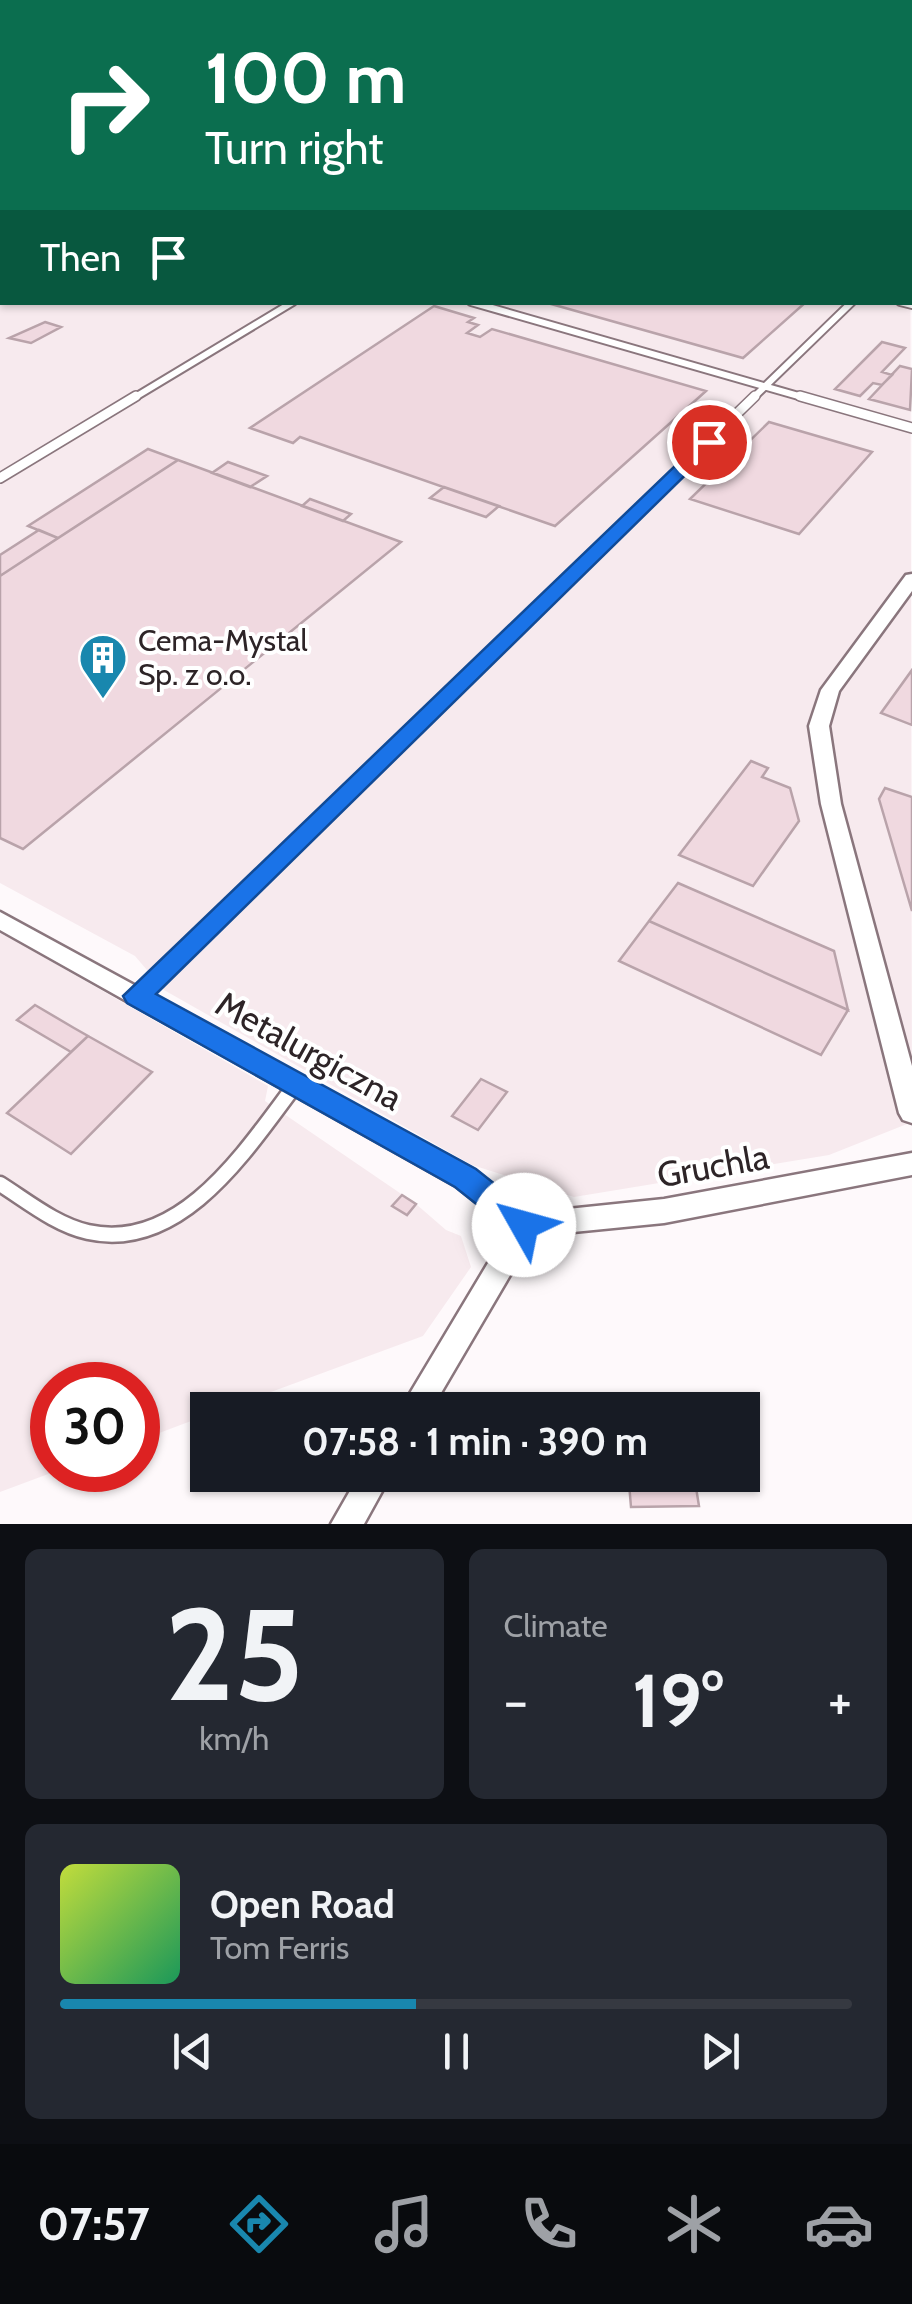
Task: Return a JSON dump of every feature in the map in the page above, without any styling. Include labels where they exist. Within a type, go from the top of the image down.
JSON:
[{"type":"street","points":[[912,579],[830,690],[819,726],[831,804],[912,1113]]},
{"type":"street","name":"Metalurgiczna","points":[[0,920],[465,1178],[524,1225]]},
{"type":"street","name":"Gruchla","points":[[524,1225],[664,1211],[912,1164]]},
{"type":"street","points":[[426,1392],[524,1225]]},
{"type":"street","points":[[347,1524],[366,1492]]},
{"type":"lane","points":[[0,478],[288,305]]},
{"type":"lane","points":[[479,305],[912,428]]},
{"type":"lane","points":[[137,996],[849,305]]},
{"type":"lane","points":[[0,1184],[87,1232],[116,1236],[150,1228],[184,1210],[209,1189],[296,1084]]},
{"type":"shaded area","points":[[0,305],[910,305],[912,1122],[829,1155],[574,1197],[472,1165],[164,990],[135,956],[0,883]]},
{"type":"shaded area","points":[[0,932],[268,1086],[265,1101],[416,1204],[446,1230],[461,1236],[471,1267],[423,1336],[271,1392],[190,1392],[190,1421],[160,1433],[160,1362],[30,1362],[30,1481],[0,1492]]},
{"type":"building","points":[[555,305],[803,305],[743,358]]},
{"type":"building","points":[[434,306],[474,318],[468,322],[478,325],[467,333],[480,337],[492,329],[706,391],[555,526],[300,437],[293,443],[250,428]]},
{"type":"building","points":[[45,322],[61,327],[31,343],[9,338]]},
{"type":"building","points":[[882,342],[905,348],[882,372],[892,375],[882,385],[873,383],[860,396],[835,389]]},
{"type":"building","points":[[900,366],[912,369],[910,410],[869,399]]},
{"type":"building","points":[[769,422],[872,452],[799,534],[690,499]]},
{"type":"building","points":[[148,449],[178,460],[58,538],[28,526]]},
{"type":"building","name":"Cema-Mystal Sp. z o.o.","points":[[178,460],[401,542],[23,849],[0,838],[0,576]]},
{"type":"building","points":[[228,462],[267,476],[250,487],[212,473]]},
{"type":"building","points":[[444,487],[499,506],[486,517],[430,498]]},
{"type":"building","points":[[310,499],[351,514],[343,521],[302,506]]},
{"type":"building","points":[[39,530],[58,538],[0,576],[0,555]]},
{"type":"building","points":[[912,670],[912,725],[881,713]]},
{"type":"building","points":[[751,761],[768,768],[762,777],[790,788],[799,821],[753,886],[679,855]]},
{"type":"building","points":[[885,788],[912,797],[912,911],[879,799]]},
{"type":"building","points":[[678,883],[834,951],[848,1010],[649,921]]},
{"type":"building","points":[[649,921],[848,1010],[821,1055],[619,961]]},
{"type":"building","points":[[35,1005],[88,1036],[71,1052],[17,1020]]},
{"type":"building","points":[[88,1036],[152,1072],[71,1154],[7,1113]]},
{"type":"building","points":[[481,1079],[507,1092],[478,1130],[452,1116]]},
{"type":"building","points":[[402,1195],[416,1204],[407,1215],[392,1206]]},
{"type":"building","points":[[630,1492],[697,1492],[699,1506],[631,1507]]},
{"type":"place","name":"Cema-Mystal Sp. z o.o.","points":[[103,700]]},
{"type":"route","points":[[524,1225],[465,1178],[137,996],[709,442]]}]
